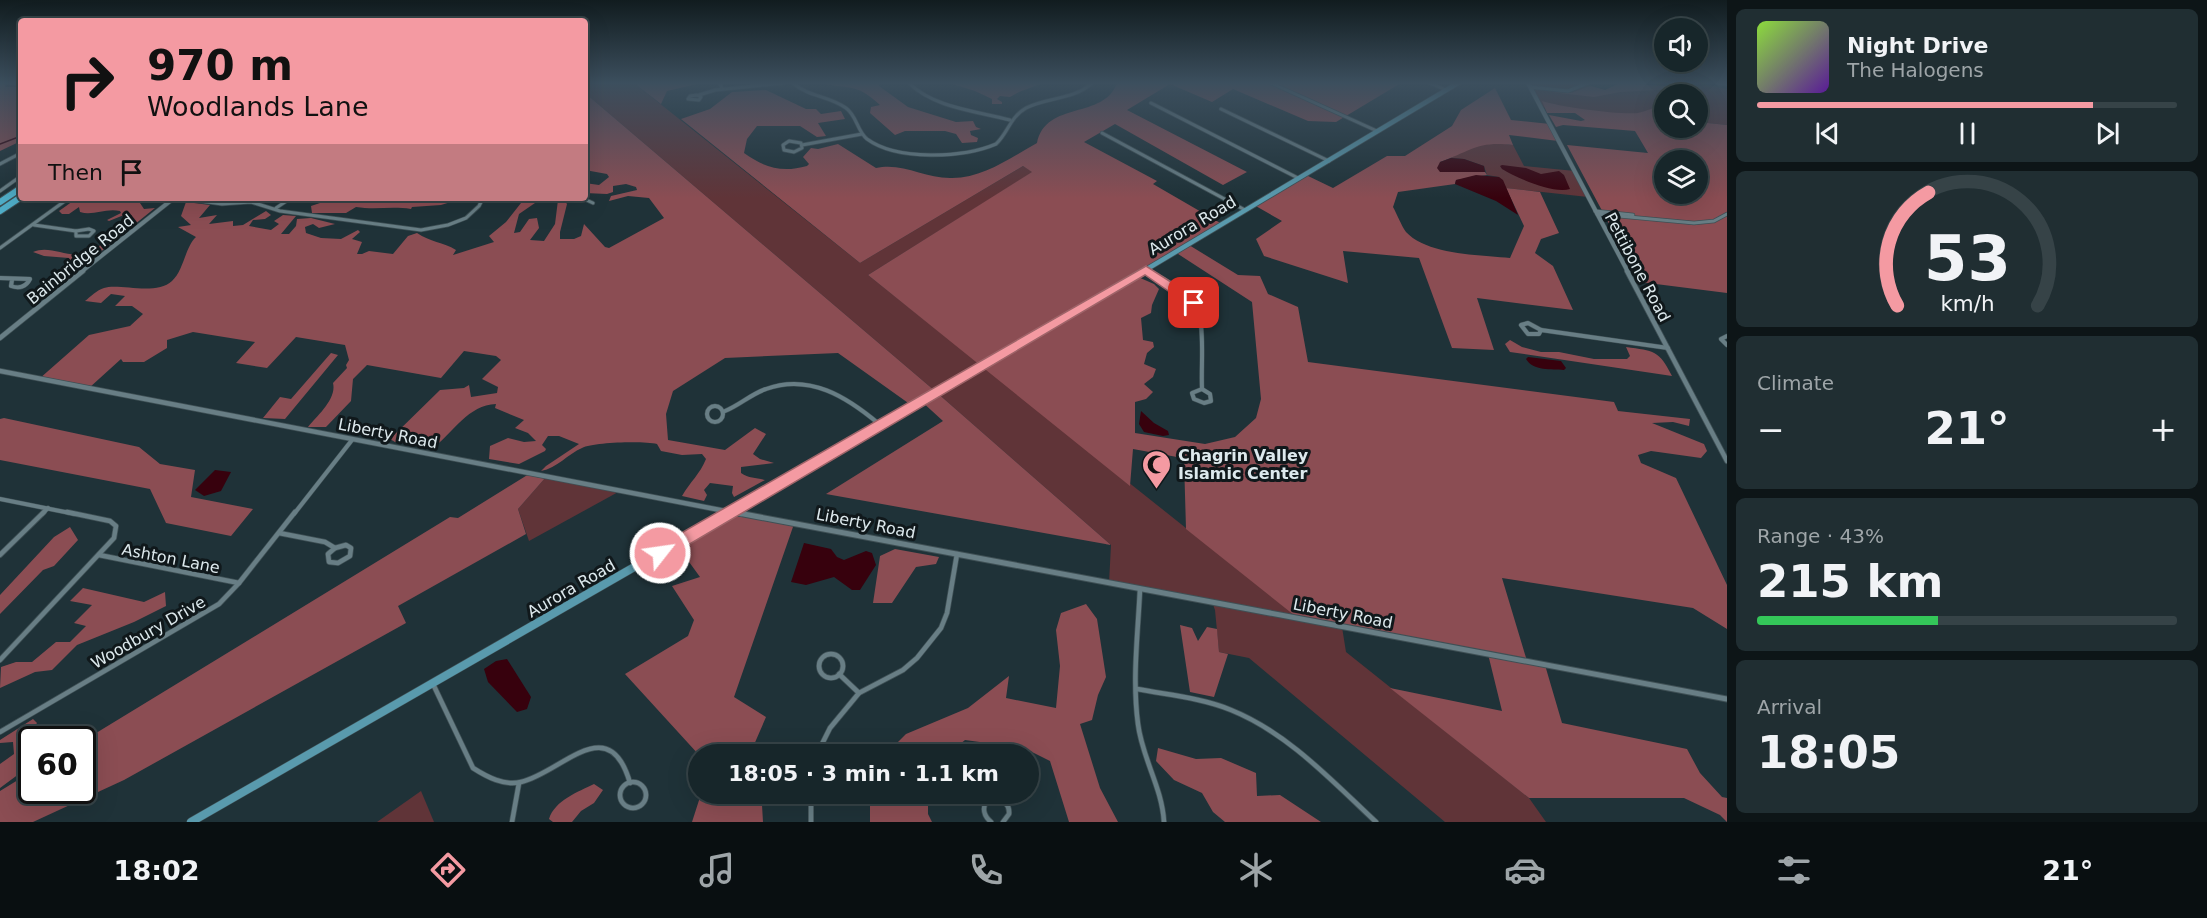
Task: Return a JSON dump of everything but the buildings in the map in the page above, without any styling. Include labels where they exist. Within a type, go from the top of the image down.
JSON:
[{"type":"highway","points":[[0,202],[18,190]]},
{"type":"highway","points":[[0,211],[18,199]]},
{"type":"main road","name":"Aurora Road","points":[[192,822],[731,512],[1146,270],[1394,121]]},
{"type":"street","points":[[858,121],[862,134],[874,143],[921,154],[947,155],[993,145],[1002,139],[1010,121]]},
{"type":"street","points":[[1187,121],[1299,179]]},
{"type":"street","points":[[1247,121],[1329,161]]},
{"type":"street","points":[[1357,121],[1378,131]]},
{"type":"street","name":"Pettibone Road","points":[[1548,121],[1727,461]]},
{"type":"street","points":[[1102,133],[1245,210]]},
{"type":"street","points":[[802,145],[800,150],[794,152],[782,147],[789,141],[799,142],[802,145],[862,134]]},
{"type":"street","points":[[0,164],[18,155]]},
{"type":"street","points":[[0,191],[18,178]]},
{"type":"street","points":[[0,248],[65,201]]},
{"type":"street","name":"Bainbridge Road","points":[[0,338],[172,201]]},
{"type":"street","points":[[199,201],[222,204],[251,202],[275,208],[422,230],[464,218],[477,210],[482,201]]},
{"type":"street","points":[[275,208],[286,201]]},
{"type":"street","points":[[588,201],[593,203]]},
{"type":"street","points":[[1596,212],[1704,223],[1727,214]]},
{"type":"street","points":[[34,225],[94,231],[88,237],[80,238],[76,236],[76,231]]},
{"type":"street","points":[[1146,270],[1194,303],[1200,316],[1202,389]]},
{"type":"street","points":[[0,278],[12,280],[27,277],[30,279],[26,285],[18,288],[11,286],[12,280]]},
{"type":"street","points":[[1541,330],[1539,334],[1533,335],[1521,327],[1528,323],[1541,330],[1668,348]]},
{"type":"street","points":[[1727,336],[1721,339],[1727,345]]},
{"type":"street","name":"Liberty Road","points":[[0,371],[731,512],[1727,699]]},
{"type":"street","points":[[725,411],[719,406],[711,407],[707,410],[706,416],[708,419],[722,418],[725,411],[772,386],[802,383],[847,398],[879,424]]},
{"type":"street","points":[[1202,389],[1210,394],[1211,401],[1204,403],[1194,399],[1192,393],[1202,389]]},
{"type":"street","name":"Woodbury Drive","points":[[0,732],[219,604],[239,583],[352,440]]},
{"type":"street","points":[[0,499],[110,521],[117,526],[114,538],[0,660]]},
{"type":"street","points":[[0,555],[48,508]]},
{"type":"street","points":[[279,533],[325,542],[335,548],[346,545],[351,548],[350,556],[345,560],[332,563],[328,557],[335,548]]},
{"type":"street","points":[[822,744],[830,728],[859,693],[903,670],[917,658],[941,628],[947,613],[957,554]]},
{"type":"street","name":"Ashton Lane","points":[[99,555],[239,583]]},
{"type":"street","points":[[1140,589],[1138,724],[1164,810],[1164,822]]},
{"type":"street","points":[[830,655],[840,658],[843,668],[838,674],[830,677],[823,675],[819,670],[820,661],[830,655]]},
{"type":"street","points":[[838,674],[859,693]]},
{"type":"street","points":[[433,684],[473,768],[485,777],[519,783],[545,773],[584,748],[598,746],[606,747],[614,754],[630,783]]},
{"type":"street","points":[[1137,688],[1198,701],[1231,711],[1263,727],[1306,760],[1376,822]]},
{"type":"street","points":[[638,782],[646,791],[641,804],[630,809],[623,806],[619,800],[622,789],[630,783],[638,782]]},
{"type":"street","points":[[512,822],[519,783]]},
{"type":"street","points":[[991,822],[982,810],[987,799],[994,796],[1006,801],[1009,805],[1010,812],[1003,822]]},
{"type":"street","points":[[810,804],[811,822]]},
{"type":"shaded area","points":[[0,121],[18,121],[18,142],[0,151]]},
{"type":"shaded area","points":[[588,121],[618,121],[935,391],[1111,545],[826,494],[943,421],[920,400],[911,405],[838,353],[725,358],[673,391],[666,414],[668,440],[725,450],[755,428],[766,434],[753,454],[760,459],[774,463],[741,467],[741,473],[744,475],[765,480],[734,497],[733,486],[710,483],[704,490],[707,495],[704,501],[682,496],[704,464],[706,459],[702,454],[682,455],[661,451],[657,444],[619,443],[588,446],[541,471],[579,444],[559,436],[548,436],[542,445],[545,451],[519,464],[489,459],[490,446],[508,438],[524,442],[536,441],[528,433],[515,428],[524,420],[495,408],[496,404],[477,409],[469,414],[434,447],[395,442],[390,439],[440,390],[464,388],[469,385],[471,397],[497,393],[498,387],[482,379],[501,360],[496,356],[464,351],[441,378],[367,365],[353,379],[351,401],[326,427],[308,427],[329,401],[333,383],[347,368],[349,360],[345,345],[296,337],[267,368],[236,363],[255,342],[193,332],[167,340],[167,348],[144,362],[123,362],[121,359],[89,388],[39,379],[89,335],[130,326],[143,314],[132,306],[115,306],[125,296],[111,294],[101,303],[85,301],[94,294],[101,289],[111,287],[157,288],[172,281],[196,237],[178,227],[191,225],[181,216],[186,202],[210,205],[199,218],[217,215],[209,224],[233,221],[233,226],[243,225],[266,211],[271,215],[265,219],[253,220],[249,226],[271,230],[279,224],[274,221],[283,215],[296,216],[281,234],[289,234],[296,226],[297,219],[311,218],[335,224],[319,228],[313,224],[305,227],[306,233],[321,238],[341,239],[358,230],[360,232],[352,239],[362,242],[357,254],[369,251],[393,254],[408,236],[417,233],[456,250],[453,255],[494,242],[489,236],[506,222],[521,203],[519,201],[536,201],[519,214],[514,233],[520,232],[529,219],[537,218],[539,228],[530,240],[544,241],[555,224],[558,201],[565,201],[567,204],[560,239],[574,239],[581,236],[584,224],[605,247],[609,248],[664,218],[649,198],[628,196],[609,201],[611,196],[637,190],[636,187],[626,184],[613,186],[613,192],[607,194],[588,193],[588,183],[599,185],[609,177],[607,174],[588,171]]},
{"type":"shaded area","points":[[618,121],[682,121],[860,263],[1023,166],[1033,172],[868,275],[1299,618],[1342,627],[1346,652],[1529,798],[1546,822],[1445,822],[1249,658],[1219,652],[1215,610],[1212,602],[1109,583],[1111,545],[935,391]]},
{"type":"shaded area","points":[[684,121],[829,121],[818,123],[826,136],[817,137],[800,126],[757,126],[747,139],[744,153],[767,166],[790,169],[809,164],[803,157],[811,148],[818,149],[838,144],[876,168],[895,167],[950,178],[973,175],[1006,161],[1037,143],[1042,130],[1051,121],[1149,121],[1247,172],[1223,185],[1115,124],[1084,142],[1157,181],[1153,184],[1222,224],[1189,245],[1238,275],[1260,276],[1268,294],[1298,307],[1308,362],[1614,402],[1618,411],[1690,419],[1689,426],[1673,422],[1652,423],[1704,444],[1707,451],[1701,458],[1651,451],[1638,455],[1641,463],[1676,478],[1727,585],[1727,629],[1693,608],[1502,578],[1527,661],[1545,665],[1562,723],[1687,749],[1700,773],[1722,797],[1727,798],[1727,822],[1720,815],[1684,798],[1529,798],[1390,688],[1502,711],[1488,654],[1299,619],[1186,529],[1184,460],[1133,449],[1130,486],[868,275],[1032,172],[1023,166],[860,263]],"holes":[[[1175,252],[1252,302],[1261,399],[1256,418],[1235,437],[1205,444],[1135,433],[1135,402],[1146,399],[1153,392],[1144,384],[1153,377],[1156,369],[1144,364],[1147,353],[1154,347],[1153,342],[1143,340],[1141,318],[1151,313],[1159,289],[1154,284],[1138,277]]]},
{"type":"shaded area","points":[[880,121],[973,121],[976,127],[981,129],[970,131],[971,135],[978,138],[977,142],[962,143],[956,134],[945,131],[905,131],[895,135]]},
{"type":"shaded area","points":[[1455,121],[1524,121],[1550,124],[1558,141],[1509,135],[1513,145],[1490,144],[1440,162],[1466,172],[1485,172],[1487,175],[1456,180],[1455,184],[1398,192],[1393,207],[1402,226],[1415,240],[1440,250],[1510,258],[1524,226],[1506,188],[1540,192],[1559,233],[1541,239],[1535,253],[1553,266],[1573,310],[1477,298],[1494,350],[1452,348],[1419,258],[1343,251],[1348,283],[1264,256],[1256,239],[1282,221],[1254,205],[1306,175],[1333,188],[1387,156],[1405,156],[1452,126]]},
{"type":"shaded area","points":[[1553,121],[1654,121],[1654,138],[1708,138],[1708,123],[1727,125],[1727,293],[1640,282],[1567,145],[1648,153],[1635,131],[1563,125],[1556,127]]},
{"type":"shaded area","points":[[1708,121],[1727,121],[1727,125],[1708,123]]},
{"type":"shaded area","points":[[1490,142],[1513,145],[1524,166],[1575,171],[1588,197],[1506,188],[1499,177],[1487,175],[1484,166],[1464,159],[1451,158],[1462,151]]},
{"type":"shaded area","points":[[1451,158],[1464,159],[1484,166],[1485,172],[1440,172],[1437,168],[1440,162]]},
{"type":"shaded area","points":[[1500,166],[1526,168],[1541,174],[1559,171],[1564,175],[1570,189],[1554,189],[1535,184],[1502,169]]},
{"type":"shaded area","points":[[1476,175],[1499,177],[1503,180],[1518,215],[1496,201],[1455,184],[1456,180]]},
{"type":"shaded area","points":[[73,201],[139,201],[144,209],[155,208],[83,266],[68,264],[69,258],[44,256],[33,252],[44,250],[80,254],[87,252],[109,239],[132,215],[124,215],[109,221],[107,220],[121,213],[120,211],[85,213],[80,212],[79,207],[69,214],[62,214],[59,211]]},
{"type":"shaded area","points":[[326,201],[454,201],[411,209],[356,207],[346,213],[312,213],[311,206]]},
{"type":"shaded area","points":[[1510,340],[1522,347],[1541,352],[1559,352],[1594,359],[1627,359],[1630,356],[1626,347],[1649,351],[1659,356],[1672,376],[1510,352],[1505,344]]},
{"type":"shaded area","points":[[331,353],[338,355],[285,419],[263,418],[280,397],[291,399]]},
{"type":"shaded area","points":[[1528,357],[1561,361],[1566,368],[1564,370],[1533,366],[1526,359]]},
{"type":"shaded area","points":[[1141,411],[1154,423],[1168,431],[1169,435],[1144,432],[1139,424]]},
{"type":"shaded area","points":[[0,419],[139,447],[160,464],[195,470],[191,497],[253,509],[231,536],[166,523],[150,489],[0,460]]},
{"type":"shaded area","points":[[215,470],[231,472],[221,491],[204,496],[195,490]]},
{"type":"shaded area","points":[[529,474],[546,477],[518,509],[526,534],[398,606],[406,623],[124,780],[96,793],[96,733],[450,517],[458,518]]},
{"type":"shaded area","points":[[546,477],[620,491],[529,541],[518,509]]},
{"type":"shaded area","points":[[731,512],[794,524],[734,697],[766,717],[754,744],[689,744],[625,674],[688,636],[694,620],[672,586],[700,577],[676,544]]},
{"type":"shaded area","points":[[70,527],[78,540],[54,566],[43,570],[0,614],[0,595],[54,537]]},
{"type":"shaded area","points":[[804,543],[831,549],[837,557],[844,560],[866,551],[872,553],[876,565],[860,590],[852,590],[834,577],[806,585],[791,582]]},
{"type":"shaded area","points":[[895,549],[939,557],[936,564],[916,567],[892,603],[873,603],[880,556]]},
{"type":"shaded area","points":[[83,588],[144,602],[165,592],[166,606],[134,622],[77,645],[52,670],[35,672],[0,688],[1,667],[16,662],[32,662],[56,642],[70,642],[86,626],[74,623],[92,605],[70,601]]},
{"type":"shaded area","points":[[1086,604],[1097,619],[1106,677],[1098,695],[1092,720],[1080,724],[1100,788],[1118,822],[1069,822],[1050,761],[1039,756],[1039,744],[994,744],[965,740],[960,744],[896,744],[906,734],[968,708],[1009,676],[1006,698],[1056,708],[1060,666],[1056,630],[1061,613]]},
{"type":"shaded area","points":[[1180,625],[1192,628],[1198,641],[1207,627],[1217,629],[1219,652],[1228,654],[1214,697],[1190,692]]},
{"type":"shaded area","points":[[507,659],[531,697],[527,709],[517,712],[488,682],[484,669],[496,661]]},
{"type":"shaded area","points":[[33,719],[37,723],[35,726],[22,726]]},
{"type":"shaded area","points":[[18,729],[18,775],[0,788],[0,764],[14,754],[13,742],[0,743],[0,740]]},
{"type":"shaded area","points":[[1158,748],[1196,759],[1221,758],[1256,773],[1257,796],[1280,795],[1321,822],[1225,822],[1213,812],[1202,793],[1174,780],[1156,761]]},
{"type":"shaded area","points":[[18,780],[18,804],[72,804],[33,822],[0,822],[0,791]]},
{"type":"shaded area","points":[[594,784],[603,790],[594,803],[581,811],[572,822],[553,822],[549,819],[552,812],[562,802]]},
{"type":"shaded area","points":[[421,791],[434,822],[377,822]]},
{"type":"shaded area","points":[[698,804],[762,805],[763,822],[692,822]]},
{"type":"shaded area","points":[[870,804],[928,804],[928,814],[932,822],[870,822]]},
{"type":"waterway","points":[[0,144],[18,137]]},
{"type":"place","name":"Chagrin Valley Islamic Center","points":[[1157,490]]},
{"type":"route","points":[[660,553],[1146,270],[1150,275],[1189,297],[1194,303]]}]
